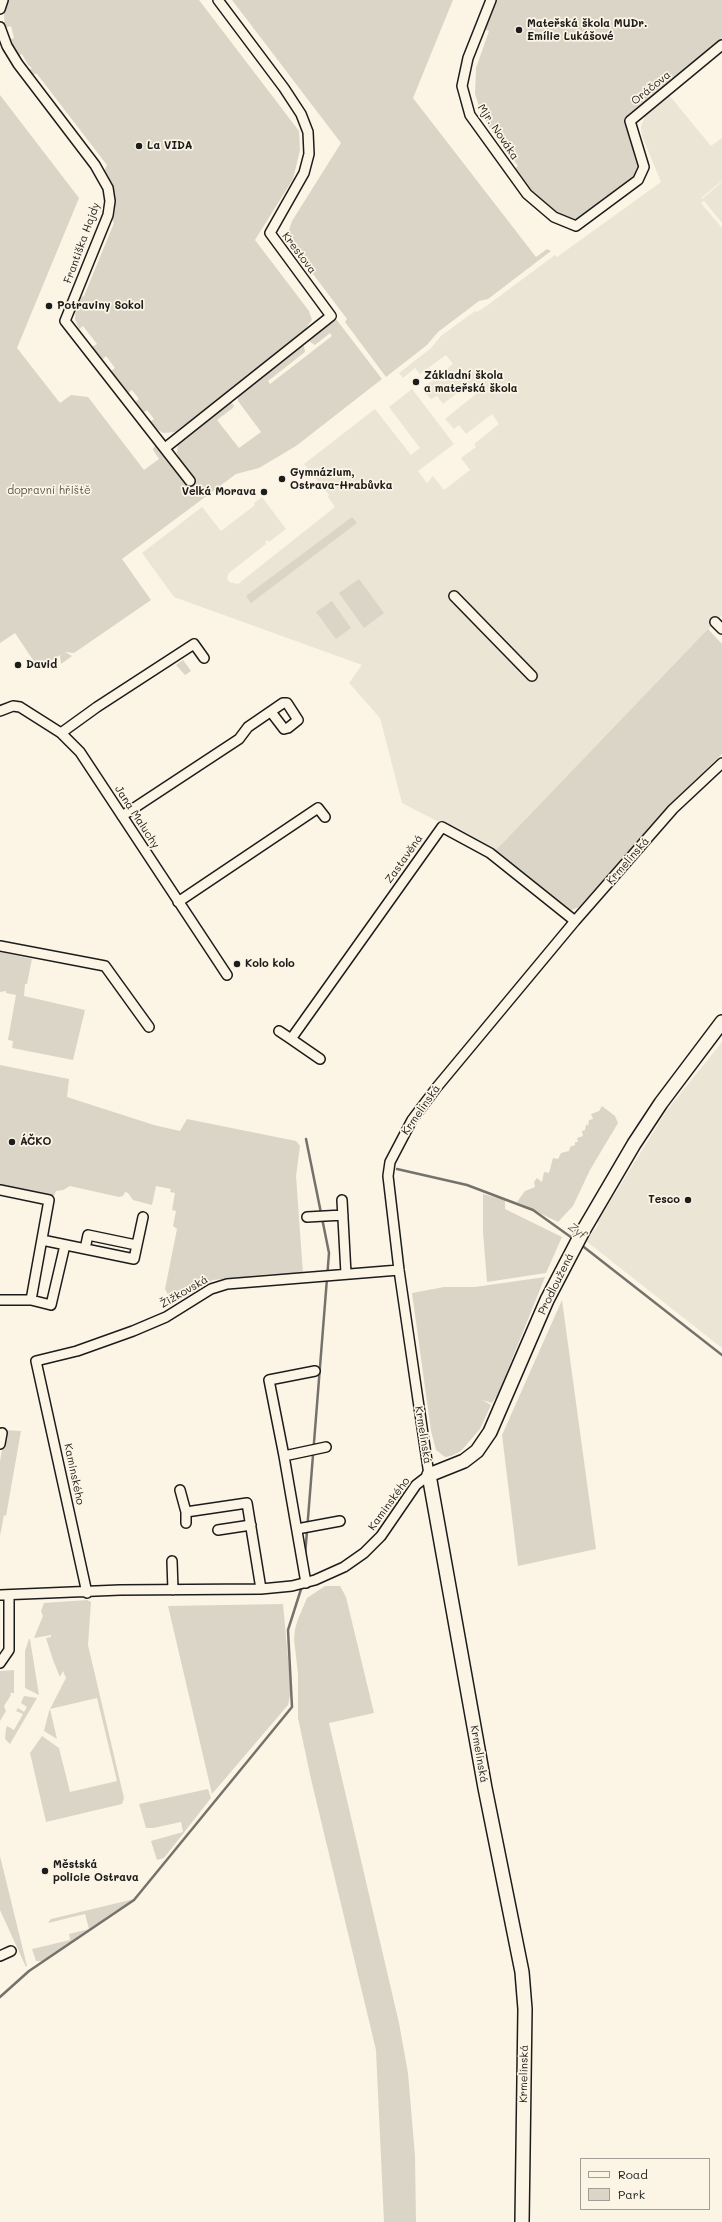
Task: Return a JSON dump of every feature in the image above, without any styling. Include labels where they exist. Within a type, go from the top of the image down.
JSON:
[{"type":"main road","name":"Prodloužená","points":[[429,1475],[464,1461],[477,1451],[490,1432],[547,1300],[583,1231],[653,1114],[722,1022]]},
{"type":"main road","name":"Krmelínská","points":[[429,1475],[484,1780],[523,1978],[522,2222]]},
{"type":"street","points":[[0,9],[3,0]]},
{"type":"street","name":"Krestova","points":[[165,448],[331,316],[270,233],[304,173],[309,154],[308,132],[303,120],[284,88],[218,0]]},
{"type":"street","name":"Mjr. Nováka","points":[[491,0],[468,58],[462,86],[470,115],[527,194],[554,217],[576,226]]},
{"type":"street","name":"Františka Hajdy","points":[[0,27],[6,46],[18,64],[95,165],[108,188],[110,201],[108,215],[65,321],[190,481]]},
{"type":"street","name":"Oráčova","points":[[576,226],[638,180],[644,167],[630,121],[722,45]]},
{"type":"street","points":[[454,596],[532,676]]},
{"type":"street","points":[[715,622],[722,629]]},
{"type":"street","points":[[61,733],[97,707],[194,644],[204,658]]},
{"type":"street","name":"Jana Maluchy","points":[[0,712],[13,706],[20,707],[61,733],[80,752],[226,976]]},
{"type":"street","points":[[122,816],[238,739],[248,727],[271,712]]},
{"type":"street","name":"Krmelínská","points":[[429,1475],[399,1270],[388,1176],[390,1162],[397,1146],[412,1120],[437,1087],[575,921],[673,809],[722,763]]},
{"type":"street","points":[[178,902],[318,808],[324,817]]},
{"type":"street","name":"Zastavěná","points":[[291,1039],[442,827],[490,853],[575,921]]},
{"type":"street","points":[[0,946],[105,966],[149,1027]]},
{"type":"street","points":[[279,1031],[320,1059]]},
{"type":"street","points":[[0,1190],[50,1200],[31,1300]]},
{"type":"street","points":[[342,1200],[346,1274]]},
{"type":"street","points":[[307,1217],[343,1215]]},
{"type":"street","points":[[42,1240],[134,1259],[143,1216]]},
{"type":"street","points":[[85,1249],[88,1235],[136,1245]]},
{"type":"street","points":[[0,1300],[31,1300],[51,1305],[64,1245]]},
{"type":"street","name":"Žižkovská","points":[[36,1361],[77,1351],[133,1331],[166,1317],[211,1289],[227,1284],[399,1270]]},
{"type":"street","name":"Kaminského","points":[[36,1361],[88,1593]]},
{"type":"street","points":[[306,1583],[269,1380],[315,1371]]},
{"type":"street","points":[[0,1444],[2,1433]]},
{"type":"street","points":[[284,1456],[326,1447]]},
{"type":"street","name":"Kaminského","points":[[0,1663],[9,1650],[5,1595],[261,1589],[306,1583],[344,1567],[364,1553],[388,1527],[416,1485],[429,1475]]},
{"type":"street","points":[[180,1490],[186,1512],[186,1523]]},
{"type":"street","points":[[186,1512],[247,1503],[261,1589]]},
{"type":"street","points":[[297,1529],[340,1521]]},
{"type":"street","points":[[218,1530],[250,1525]]},
{"type":"street","points":[[172,1562],[173,1590]]},
{"type":"street","points":[[0,1956],[11,1951]]},
{"type":"shaded area","points":[[669,95],[711,146],[722,138],[722,181],[701,198],[702,199],[722,182],[722,223],[704,201],[701,203],[722,228],[722,615],[495,851],[402,803],[380,718],[349,683],[362,665],[174,597],[142,553],[202,507],[221,531],[255,505],[254,503],[262,497],[286,529],[269,542],[267,540],[265,542],[266,544],[229,573],[227,578],[229,582],[238,584],[335,507],[328,497],[329,495],[304,464],[375,409],[411,455],[420,448],[389,407],[412,389],[454,444],[418,471],[427,483],[433,476],[444,490],[470,470],[461,458],[476,447],[474,444],[499,424],[492,414],[466,434],[459,425],[454,429],[445,419],[476,394],[469,384],[443,404],[437,396],[431,399],[422,389],[453,364],[446,355],[420,374],[415,368],[403,378],[399,373],[430,349],[441,336],[475,311],[477,312],[485,307],[555,255],[557,257],[661,182],[642,136],[641,127],[646,113]]},
{"type":"shaded area","points":[[722,1042],[722,1348],[586,1241],[598,1225],[598,1221],[667,1110]]},
{"type":"green space","points":[[7,0],[199,0],[299,131],[300,150],[293,179],[255,240],[309,311],[312,320],[306,328],[307,332],[175,432],[163,433],[154,427],[150,422],[154,419],[147,410],[143,413],[135,402],[139,399],[132,390],[128,393],[111,371],[115,368],[106,356],[102,360],[92,347],[97,344],[83,326],[79,329],[75,319],[76,299],[84,296],[114,223],[110,217],[112,186],[104,171],[107,165],[37,74],[30,74],[27,71],[32,68],[28,65],[22,54],[17,56],[8,40],[14,38],[11,26],[5,28],[4,16]]},
{"type":"green space","points":[[232,0],[453,0],[413,98],[536,257],[547,249],[551,251],[488,299],[479,301],[438,332],[427,345],[386,377],[345,322],[347,319],[297,253],[290,237],[289,230],[292,221],[341,143]]},
{"type":"green space","points":[[496,0],[722,0],[722,38],[624,118],[639,162],[637,175],[632,182],[584,217],[568,219],[559,215],[534,196],[513,170],[518,166],[489,127],[480,109],[475,94],[476,68],[489,31],[484,29]]},
{"type":"green space","name":"dopravní hřiště","points":[[0,95],[79,198],[17,348],[60,403],[71,395],[88,397],[144,470],[159,459],[153,450],[156,446],[189,484],[194,480],[180,460],[177,453],[178,443],[230,402],[234,405],[233,408],[217,420],[239,448],[261,432],[238,401],[238,394],[301,346],[304,346],[305,352],[268,381],[270,384],[332,336],[330,333],[315,345],[310,342],[310,339],[336,319],[382,379],[296,446],[259,468],[236,474],[122,559],[151,600],[74,653],[65,652],[72,656],[61,664],[60,655],[39,669],[15,633],[0,643]]},
{"type":"green space","points":[[352,517],[357,523],[251,603],[246,596]]},
{"type":"green space","points":[[359,579],[384,613],[364,628],[339,593]]},
{"type":"green space","points":[[332,601],[351,628],[336,639],[316,612]]},
{"type":"green space","points":[[708,629],[722,644],[722,754],[671,803],[579,907],[569,911],[495,851]]},
{"type":"green space","points":[[183,660],[191,671],[185,675],[176,665]]},
{"type":"green space","points":[[0,952],[32,959],[27,984],[25,984],[24,996],[85,1010],[73,1060],[12,1048],[13,1041],[8,1040],[16,995],[6,993],[6,991],[0,992]]},
{"type":"green space","points":[[0,1065],[69,1079],[67,1097],[154,1125],[180,1131],[187,1119],[296,1141],[300,1146],[296,1176],[303,1273],[270,1274],[213,1280],[173,1304],[165,1289],[177,1229],[173,1226],[176,1211],[172,1210],[175,1193],[170,1192],[171,1189],[156,1186],[152,1205],[133,1200],[128,1193],[125,1192],[123,1196],[119,1197],[70,1186],[63,1190],[56,1191],[54,1196],[0,1186]]},
{"type":"green space","points":[[602,1106],[615,1116],[618,1123],[590,1170],[573,1206],[558,1222],[517,1202],[525,1191],[535,1187],[534,1182],[537,1178],[542,1182],[544,1172],[549,1173],[553,1158],[558,1159],[561,1153],[569,1151],[570,1147],[575,1145],[575,1142],[578,1142],[577,1138],[583,1136],[582,1131],[585,1130],[586,1124],[588,1126],[589,1120],[593,1119],[591,1114],[599,1111]]},
{"type":"green space","points":[[483,1194],[505,1200],[505,1209],[562,1237],[546,1273],[487,1282],[483,1232]]},
{"type":"green space","points":[[545,1277],[498,1394],[492,1403],[482,1400],[491,1405],[480,1429],[461,1451],[445,1457],[436,1450],[431,1431],[412,1293],[444,1287],[475,1287]]},
{"type":"green space","points":[[562,1300],[596,1549],[518,1566],[502,1435]]},
{"type":"green space","points":[[4,1430],[21,1431],[6,1516],[4,1515],[0,1536],[0,1461],[5,1433]]},
{"type":"green space","points":[[325,1586],[340,1586],[346,1597],[374,1713],[329,1723],[399,2023],[408,2073],[415,2156],[416,2222],[384,2222],[376,2050],[311,1779],[298,1718],[298,1674],[294,1639],[295,1629],[307,1598]]},
{"type":"green space","points":[[87,1600],[91,1602],[88,1645],[124,1798],[122,1804],[46,1822],[30,1753],[42,1736],[59,1748],[70,1792],[117,1781],[97,1698],[50,1709],[66,1678],[63,1671],[60,1677],[53,1660],[46,1638],[51,1637],[51,1635],[34,1638],[43,1616],[41,1611],[44,1603]]},
{"type":"green space","points":[[283,1604],[291,1691],[288,1705],[212,1794],[168,1606]]},
{"type":"green space","points":[[29,1639],[39,1695],[25,1688],[25,1651]]},
{"type":"green space","points":[[14,1670],[14,1693],[10,1693],[11,1695],[4,1706],[6,1711],[0,1721],[0,1671]]},
{"type":"green space","points":[[24,1696],[37,1698],[10,1744],[5,1739],[6,1729],[7,1726],[14,1730],[23,1714],[16,1711],[18,1708],[24,1712],[27,1707],[21,1703]]},
{"type":"green space","points":[[50,1709],[57,1739],[44,1731]]},
{"type":"green space","points":[[208,1789],[211,1798],[164,1858],[157,1860],[151,1841],[183,1832],[181,1822],[146,1828],[139,1804]]},
{"type":"green space","points":[[0,1856],[27,1966],[26,1967],[0,1910]]},
{"type":"green space","points":[[134,1899],[43,1961],[36,1961],[32,1949],[70,1940],[69,1934],[89,1929],[85,1914],[48,1923],[51,1919]]},
{"type":"waterway","points":[[306,1139],[321,1213]]},
{"type":"waterway","name":"Zyf","points":[[397,1169],[467,1185],[533,1210],[575,1240]]},
{"type":"waterway","points":[[305,1556],[329,1253],[322,1218]]},
{"type":"waterway","name":"Zyf","points":[[580,1244],[722,1355]]},
{"type":"waterway","points":[[0,1997],[29,1971],[134,1900],[292,1707],[288,1630],[302,1586]]},
{"type":"place","name":"Mateřská škola MUDr. Emílie Lukášové","points":[[519,30]]},
{"type":"place","name":"La VIDA","points":[[139,146]]},
{"type":"place","name":"Potraviny Sokol","points":[[49,306]]},
{"type":"place","name":"Základní škola a mateřská škola","points":[[416,382]]},
{"type":"place","name":"Gymnázium, Ostrava-Hrabůvka","points":[[282,479]]},
{"type":"place","name":"Velká Morava","points":[[264,492]]},
{"type":"place","name":"David","points":[[18,665]]},
{"type":"place","name":"Kolo kolo","points":[[237,964]]},
{"type":"place","name":"ÁČKO","points":[[12,1142]]},
{"type":"place","name":"Tesco","points":[[688,1200]]},
{"type":"place","name":"Městská policie Ostrava","points":[[45,1871]]}]
